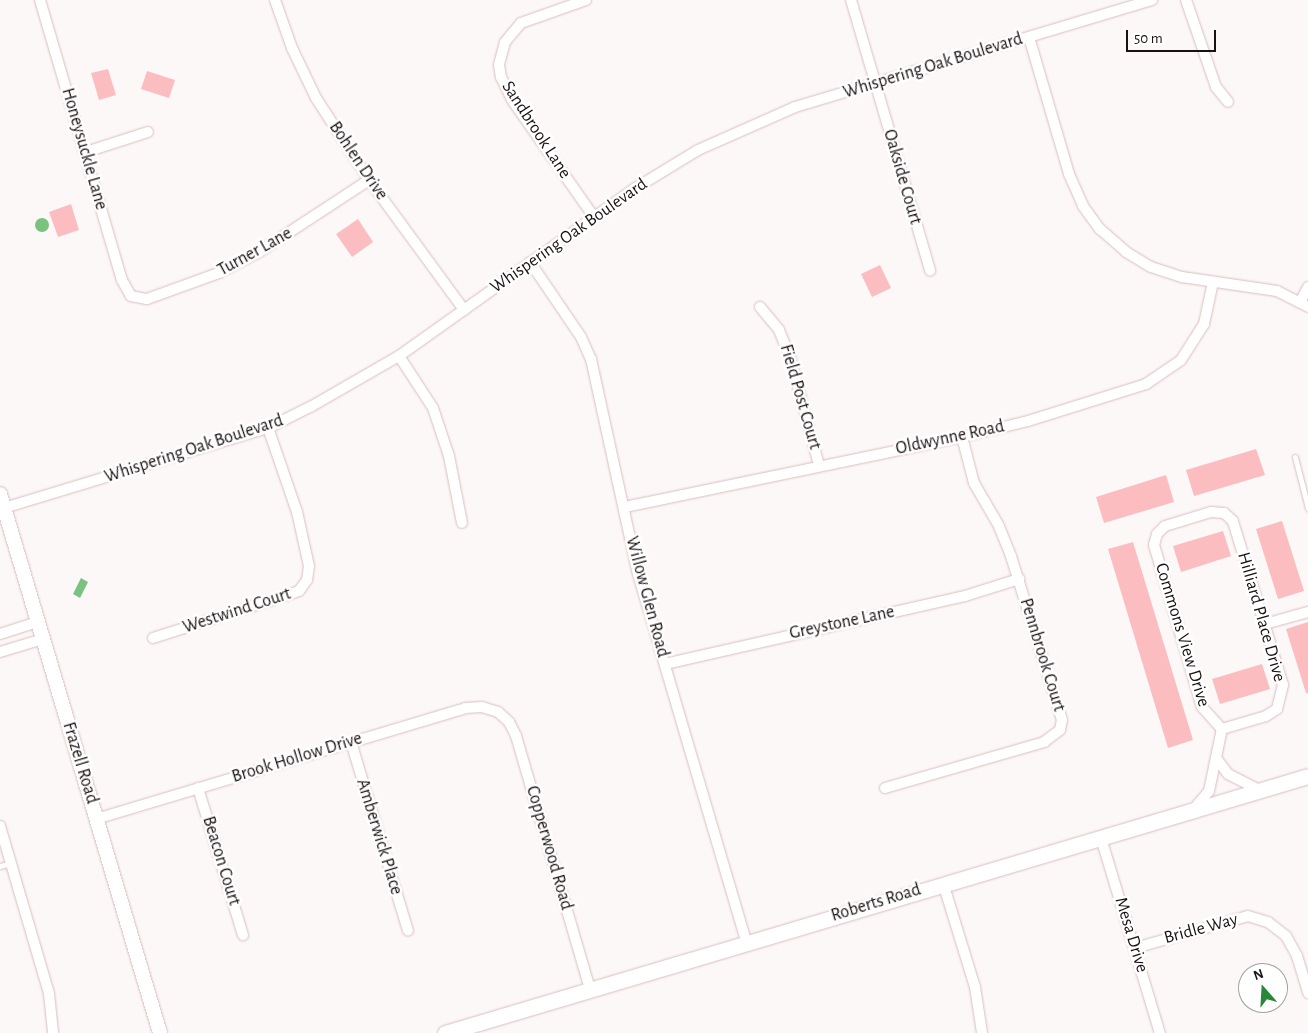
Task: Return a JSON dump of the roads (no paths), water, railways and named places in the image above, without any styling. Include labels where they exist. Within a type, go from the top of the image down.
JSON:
[{"type":"main road","name":"Roberts Road","points":[[445,1033],[943,883],[1308,776]]},
{"type":"street","name":"Honeysuckle Lane","points":[[40,0],[122,280],[131,296]]},
{"type":"street","name":"Bohlen Drive","points":[[275,0],[292,48],[316,98],[369,180],[464,310]]},
{"type":"street","name":"Sandbrook Lane","points":[[586,0],[532,16],[521,23],[505,42],[499,65],[501,78],[512,100],[594,217]]},
{"type":"street","points":[[851,0],[875,82]]},
{"type":"street","name":"Whispering Oak Boulevard","points":[[4,508],[268,428],[400,356],[594,217],[698,150],[795,107],[1152,0]]},
{"type":"street","points":[[1186,0],[1216,87],[1228,102]]},
{"type":"street","points":[[1029,37],[1069,174],[1089,214],[1126,252],[1151,267],[1182,277],[1276,291],[1304,304],[1308,288]]},
{"type":"street","name":"Oakside Court","points":[[875,82],[930,271]]},
{"type":"street","points":[[86,152],[148,132]]},
{"type":"street","name":"Turner Lane","points":[[131,296],[147,299],[219,273],[259,252],[369,180]]},
{"type":"street","name":"Willow Glen Road","points":[[530,262],[581,337],[591,360],[625,507],[638,574],[746,942]]},
{"type":"street","name":"Oldwynne Road","points":[[625,507],[1028,421],[1146,384],[1181,360],[1204,324],[1213,282]]},
{"type":"street","name":"Field Post Court","points":[[760,307],[779,330],[790,357],[819,465]]},
{"type":"street","points":[[400,356],[433,408],[449,456],[462,523]]},
{"type":"street","name":"Westwind Court","points":[[153,638],[299,591],[307,580],[309,566],[298,512],[268,428]]},
{"type":"street","name":"Pennbrook Court","points":[[885,788],[1044,742],[1060,730],[1060,710],[1019,579],[1000,526],[974,483],[962,436]]},
{"type":"street","name":"Frazell Road","points":[[0,494],[160,1033]]},
{"type":"street","name":"Hilliard Place Drive","points":[[1157,534],[1165,526],[1211,512],[1224,513],[1233,521],[1283,685],[1282,698],[1277,709],[1266,716],[1222,729]]},
{"type":"street","name":"Commons View Drive","points":[[1157,534],[1154,545],[1202,707],[1222,729]]},
{"type":"street","name":"Greystone Lane","points":[[665,664],[965,596],[1019,579]]},
{"type":"street","points":[[1265,624],[1308,612]]},
{"type":"street","points":[[0,634],[38,622]]},
{"type":"street","points":[[0,652],[43,639]]},
{"type":"street","name":"Brook Hollow Drive","points":[[96,818],[465,708],[482,707],[498,712]]},
{"type":"street","name":"Copperwood Road","points":[[498,712],[516,736],[590,989]]},
{"type":"street","points":[[1192,811],[1209,791],[1222,729]]},
{"type":"street","name":"Amberwick Place","points":[[351,742],[408,931]]},
{"type":"street","points":[[1216,758],[1228,774],[1261,791]]},
{"type":"street","name":"Beacon Court","points":[[198,788],[243,935]]},
{"type":"street","points":[[0,826],[50,994],[53,1033]]},
{"type":"street","name":"Mesa Drive","points":[[1101,838],[1160,1033]]},
{"type":"street","points":[[943,883],[975,987],[982,1033]]},
{"type":"street","name":"Bridle Way","points":[[1135,948],[1228,920],[1248,916],[1268,922],[1286,936],[1297,956],[1308,993]]},
{"type":"lane","points":[[1295,457],[1308,508]]},
{"type":"lane","points":[[0,866],[11,863]]}]
